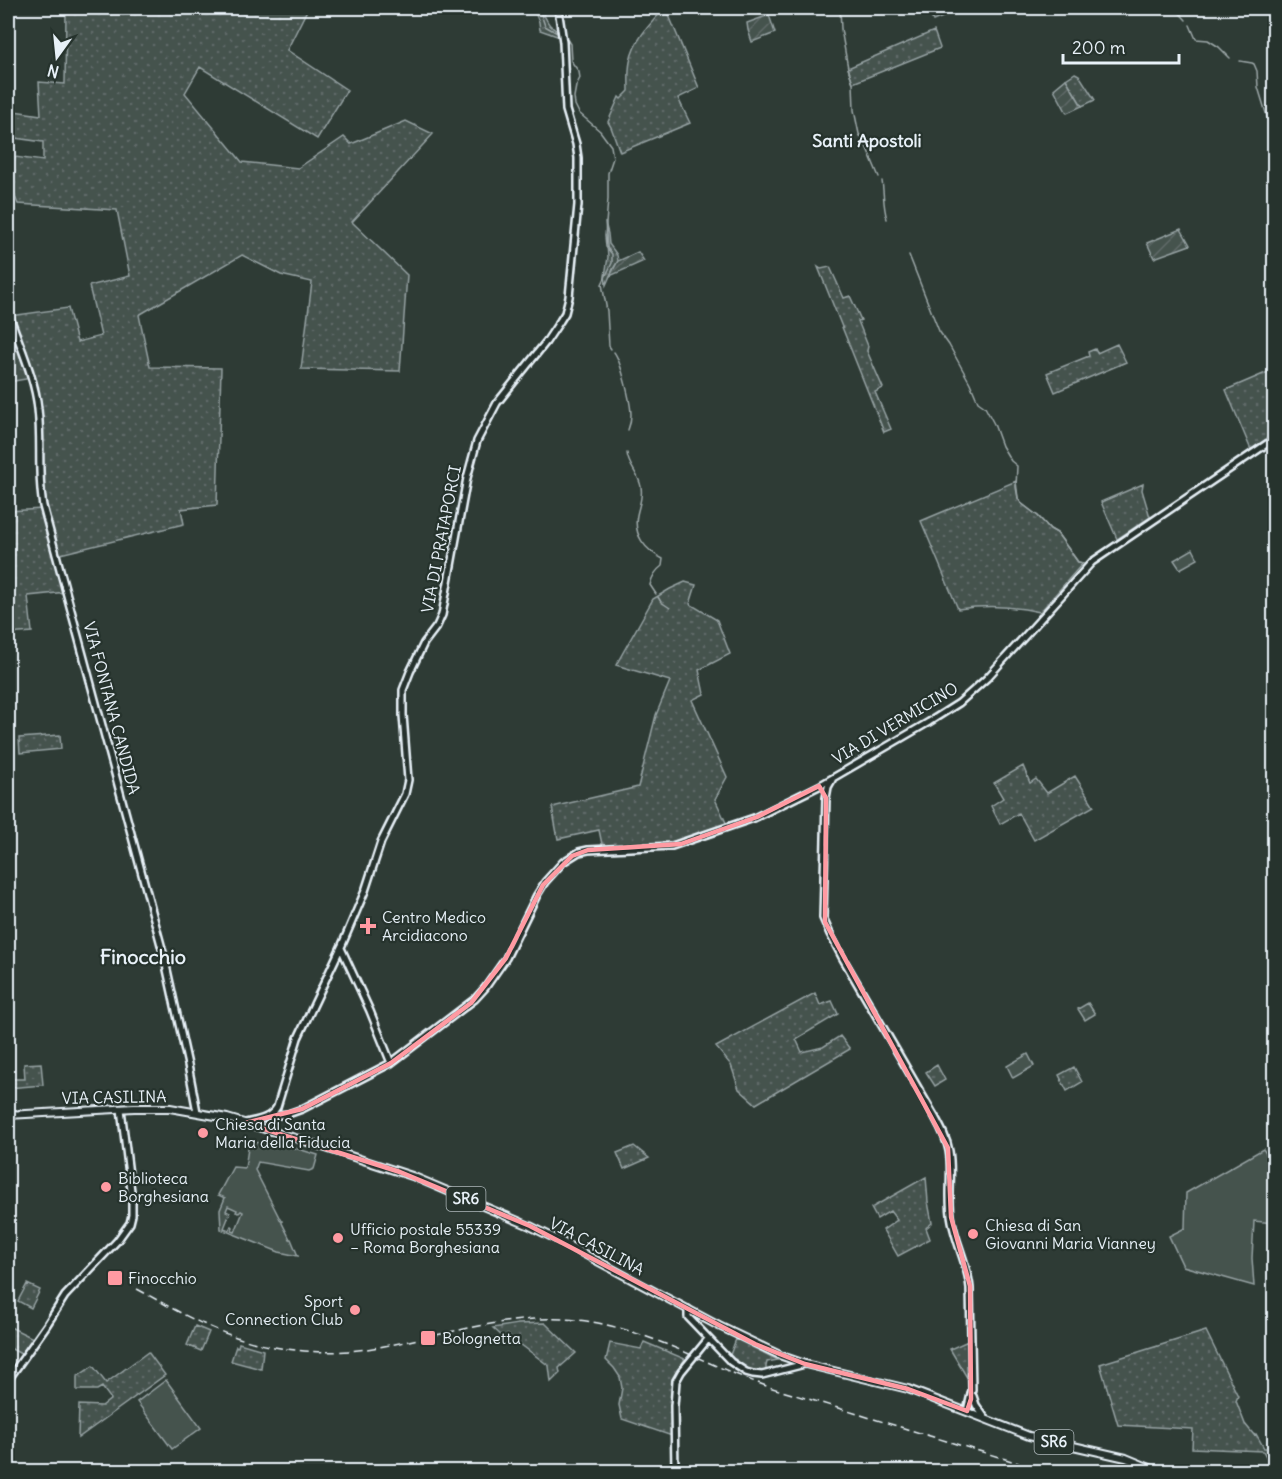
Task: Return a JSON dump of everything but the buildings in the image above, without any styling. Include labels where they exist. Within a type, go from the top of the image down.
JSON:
[{"type":"main road","name":"VIA DI PRATAPORCI","points":[[269,1116],[278,1107],[298,1038],[341,948],[366,891],[381,842],[406,792],[408,780],[403,690],[408,674],[424,643],[442,615],[474,449],[497,403],[550,336],[568,303],[578,205],[578,158],[566,110],[563,42],[558,8]]},
{"type":"main road","name":"VIA FONTANA CANDIDA","points":[[8,311],[37,402],[40,429],[39,471],[43,504],[164,956],[189,1065],[196,1112]]},
{"type":"main road","name":"VIA DI VERMICINO","points":[[970,1412],[972,1390],[970,1286],[951,1217],[949,1151],[935,1117],[842,957],[824,920],[828,788],[835,776],[959,703],[994,671],[1092,562],[1275,439]]},
{"type":"main road","points":[[245,1123],[302,1109],[391,1063],[468,1005],[485,988],[508,955],[543,885],[561,864],[579,852],[662,848],[681,844],[757,817],[835,776]]},
{"type":"main road","points":[[819,786],[828,788]]},
{"type":"main road","points":[[819,786],[826,798]]},
{"type":"main road","points":[[341,948],[391,1063]]},
{"type":"main road","name":"VIA CASILINA","points":[[8,1115],[168,1108],[245,1123],[301,1139],[400,1172],[544,1232],[760,1347],[782,1356],[805,1364],[904,1388],[1029,1436],[1126,1458],[1160,1472]]},
{"type":"main road","points":[[8,1380],[65,1296],[119,1239],[130,1223],[132,1199],[121,1109]]},
{"type":"main road","points":[[688,1309],[688,1317],[740,1369],[753,1374],[767,1374],[805,1364]]},
{"type":"main road","points":[[675,1472],[676,1381],[708,1339]]},
{"type":"main road","name":"VIA DI VERMICINO","points":[[972,1390],[974,1402],[985,1418]]},
{"type":"main road","name":"VIA DI VERMICINO","points":[[970,1412],[974,1402]]},
{"type":"highlighted area","points":[[819,786],[826,798],[825,922],[948,1148],[951,1217],[970,1286],[971,1399],[967,1411],[908,1389],[805,1364],[755,1344],[530,1226],[400,1172],[245,1123],[302,1109],[391,1063],[471,1003],[506,958],[543,885],[572,856],[588,850],[681,844],[757,817]]},
{"type":"shaded area","points":[[73,8],[308,8],[287,50],[347,90],[317,139],[200,67],[185,93],[242,162],[298,168],[344,137],[351,144],[406,121],[433,134],[352,222],[407,275],[400,371],[301,369],[312,282],[281,275],[242,255],[139,315],[150,367],[221,368],[217,505],[181,509],[184,524],[56,555],[66,592],[28,596],[32,632],[8,634],[8,511],[43,509],[39,425],[31,378],[8,382],[8,311],[10,316],[68,308],[77,342],[101,336],[89,286],[130,276],[117,210],[18,204],[13,192],[8,190],[8,156],[43,161],[43,142],[8,137],[8,110],[41,115],[39,82],[65,84],[66,13],[71,12]]},
{"type":"shaded area","points":[[533,8],[540,8],[549,24],[559,32],[560,37],[540,30]]},
{"type":"shaded area","points":[[665,8],[674,8],[668,13],[699,88],[678,98],[690,123],[620,152],[608,122],[619,97],[621,99],[629,91],[629,66],[635,47],[643,33]]},
{"type":"shaded area","points":[[965,8],[933,21],[928,9]]},
{"type":"shaded area","points":[[769,15],[775,33],[752,42],[747,23]]},
{"type":"shaded area","points":[[934,31],[940,48],[853,83],[848,68]]},
{"type":"shaded area","points":[[1075,73],[1079,75],[1095,100],[1082,106],[1066,79]]},
{"type":"shaded area","points":[[1066,79],[1082,106],[1067,113],[1054,89]]},
{"type":"shaded area","points":[[605,222],[609,244],[617,255],[618,261],[606,285],[608,257]]},
{"type":"shaded area","points":[[1181,229],[1190,245],[1154,258],[1147,243]]},
{"type":"shaded area","points":[[638,252],[644,261],[610,276],[618,261]]},
{"type":"shaded area","points":[[818,267],[821,269],[830,267],[844,298],[850,296],[861,320],[858,321],[868,346],[867,351],[883,388],[875,392],[891,429],[884,432]]},
{"type":"shaded area","points":[[1117,344],[1126,362],[1055,392],[1047,373],[1089,356],[1088,352],[1095,349],[1097,353]]},
{"type":"shaded area","points":[[1268,372],[1274,383],[1274,435],[1251,450],[1226,390]]},
{"type":"shaded area","points":[[1016,481],[1018,498],[1021,503],[1057,533],[1078,562],[1083,563],[1040,612],[999,607],[958,609],[921,521]]},
{"type":"shaded area","points":[[1143,484],[1142,490],[1150,517],[1117,539],[1101,502]]},
{"type":"shaded area","points":[[1193,549],[1198,559],[1180,569],[1174,560]]},
{"type":"shaded area","points":[[685,582],[696,585],[690,604],[717,620],[730,654],[699,670],[704,694],[692,700],[727,777],[715,799],[728,827],[681,844],[603,849],[599,830],[558,839],[552,807],[638,787],[656,715],[670,681],[616,665],[653,599]]},
{"type":"shaded area","points":[[60,735],[61,749],[20,753],[19,738]]},
{"type":"shaded area","points":[[1023,766],[1030,783],[1036,779],[1047,793],[1075,776],[1094,806],[1034,840],[1019,813],[1000,824],[991,806],[1003,798],[994,783]]},
{"type":"shaded area","points":[[815,993],[820,1005],[832,1001],[838,1014],[796,1039],[802,1052],[823,1047],[840,1036],[850,1049],[756,1104],[739,1089],[731,1065],[716,1047]]},
{"type":"shaded area","points":[[1088,1003],[1095,1014],[1085,1020],[1078,1009]]},
{"type":"shaded area","points":[[1028,1054],[1034,1066],[1013,1078],[1007,1066]]},
{"type":"shaded area","points":[[41,1063],[43,1085],[8,1088],[8,1079],[25,1079],[24,1064]]},
{"type":"shaded area","points":[[937,1065],[945,1080],[935,1086],[926,1072]]},
{"type":"shaded area","points":[[1074,1067],[1082,1082],[1067,1091],[1059,1075]]},
{"type":"shaded area","points":[[265,1139],[318,1155],[314,1169],[309,1171],[258,1162],[255,1170],[298,1256],[279,1252],[221,1229],[220,1210],[225,1198],[218,1195],[233,1167],[245,1168],[249,1142],[263,1143]],"holes":[[[228,1206],[237,1210],[236,1212],[243,1212],[235,1232],[232,1231],[231,1226],[229,1230],[224,1228],[230,1213],[226,1211]]]},
{"type":"shaded area","points":[[634,1146],[649,1158],[624,1169],[617,1153]]},
{"type":"shaded area","points":[[1263,1149],[1274,1165],[1274,1223],[1254,1221],[1252,1258],[1254,1286],[1183,1266],[1169,1236],[1185,1228],[1186,1193]]},
{"type":"shaded area","points":[[926,1177],[932,1223],[926,1228],[930,1239],[898,1256],[883,1230],[897,1220],[890,1211],[877,1219],[871,1208]]},
{"type":"shaded area","points":[[27,1284],[40,1290],[31,1308],[18,1301]]},
{"type":"shaded area","points":[[545,1323],[576,1353],[559,1368],[560,1373],[551,1382],[549,1366],[508,1335],[503,1337],[493,1328]]},
{"type":"shaded area","points":[[8,1326],[33,1338],[21,1354],[8,1347]]},
{"type":"shaded area","points":[[195,1326],[209,1332],[201,1351],[187,1345]]},
{"type":"shaded area","points":[[1206,1331],[1238,1396],[1236,1401],[1245,1424],[1254,1435],[1256,1434],[1264,1448],[1270,1448],[1274,1458],[1274,1471],[1263,1451],[1192,1448],[1193,1429],[1118,1425],[1100,1364]]},
{"type":"shaded area","points":[[736,1339],[778,1360],[767,1362],[766,1372],[745,1369],[728,1356]]},
{"type":"shaded area","points":[[968,1341],[969,1381],[950,1349]]},
{"type":"shaded area","points":[[644,1342],[685,1359],[672,1379],[672,1436],[622,1419],[619,1405],[622,1388],[620,1377],[606,1360],[610,1343],[641,1349]]},
{"type":"shaded area","points":[[239,1343],[263,1350],[261,1369],[231,1361]]},
{"type":"shaded area","points":[[148,1352],[165,1375],[78,1438],[79,1405],[102,1406],[111,1399],[102,1387],[97,1390],[77,1390],[77,1377],[93,1366],[106,1383]]},
{"type":"shaded area","points":[[166,1380],[201,1428],[172,1449],[137,1402]]},
{"type":"waterway","points":[[539,8],[545,26],[559,34]]},
{"type":"waterway","points":[[840,8],[841,29],[853,83],[854,110],[859,134],[879,177]]},
{"type":"waterway","points":[[1175,8],[1186,20]]},
{"type":"waterway","points":[[1190,25],[1196,39],[1208,40],[1230,58]]},
{"type":"waterway","points":[[565,36],[570,44],[571,61],[579,72],[580,78],[576,86],[575,105],[579,113],[600,131],[611,146],[613,158],[608,173],[605,236],[606,247],[612,254],[612,263],[602,284],[611,349]]},
{"type":"waterway","points":[[1240,61],[1254,64],[1269,123],[1274,128]]},
{"type":"waterway","points":[[882,181],[887,219]]},
{"type":"waterway","points":[[909,255],[939,331],[970,383],[978,402],[985,407],[1002,446],[1017,466],[1018,498],[1057,533],[1078,562],[1083,563]]},
{"type":"waterway","points":[[614,352],[629,401],[631,417],[628,430]]},
{"type":"waterway","points":[[627,453],[641,487],[636,522],[639,535],[646,546],[663,559],[662,566],[654,574],[650,585],[656,594]]},
{"type":"waterway","points":[[658,597],[670,608]]},
{"type":"railway","points":[[137,1289],[188,1317],[226,1334],[291,1350],[335,1352],[357,1350],[516,1321],[563,1319],[591,1322],[668,1345],[769,1387],[1048,1472]]},
{"type":"place","name":"Centro Medico Arcidiacono","points":[[368,926]]},
{"type":"place","name":"Chiesa di Santa Maria della Fiducia","points":[[203,1133]]},
{"type":"place","name":"Biblioteca Borghesiana","points":[[106,1187]]},
{"type":"place","name":"Chiesa di San Giovanni Maria Vianney","points":[[973,1234]]},
{"type":"place","name":"Ufficio postale 55339 – Roma Borghesiana","points":[[338,1238]]},
{"type":"place","name":"Finocchio","points":[[115,1278]]},
{"type":"place","name":"Sport Connection Club","points":[[355,1310]]},
{"type":"place","name":"Bolognetta","points":[[428,1338]]},
{"type":"district","name":"Santi Apostoli","points":[[867,141]]},
{"type":"district","name":"Finocchio","points":[[143,957]]}]
